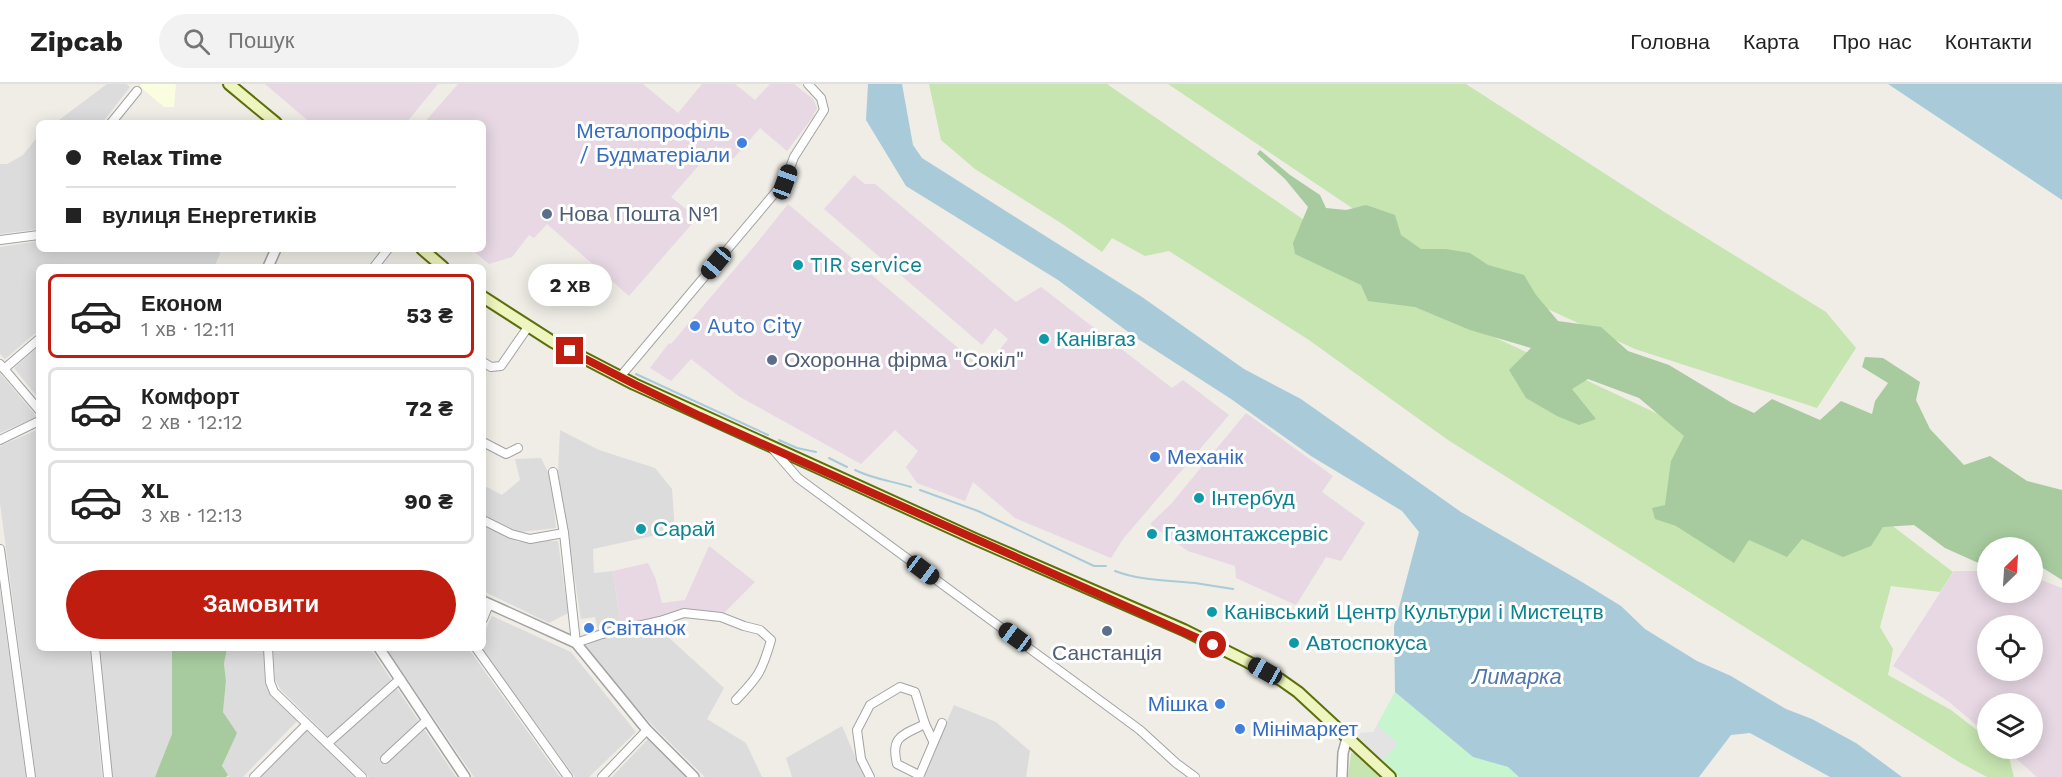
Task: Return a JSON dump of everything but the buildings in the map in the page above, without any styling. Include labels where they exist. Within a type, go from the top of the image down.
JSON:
[{"type":"main road","points":[[228,84],[272,120]]},
{"type":"main road","points":[[426,252],[440,264]]},
{"type":"main road","points":[[486,299],[528,327],[620,377],[690,411],[1184,630],[1238,657],[1298,692],[1390,777]]},
{"type":"street","points":[[620,377],[785,182],[794,157],[824,110],[821,98],[808,84]]},
{"type":"street","points":[[114,120],[137,92]]},
{"type":"street","points":[[0,240],[36,235]]},
{"type":"street","points":[[376,264],[386,252]]},
{"type":"street","points":[[486,364],[491,367],[501,366],[528,327]]},
{"type":"street","points":[[36,341],[2,366],[36,406]]},
{"type":"street","points":[[0,440],[36,422]]},
{"type":"street","points":[[486,444],[506,454],[518,448]]},
{"type":"street","points":[[771,447],[798,478],[1140,730],[1195,777]]},
{"type":"street","points":[[553,472],[564,533],[576,644]]},
{"type":"street","points":[[486,522],[511,534],[530,538],[564,533]]},
{"type":"street","points":[[0,549],[32,777]]},
{"type":"street","points":[[486,603],[576,644],[647,730],[694,777]]},
{"type":"street","points":[[576,644],[602,634],[684,613],[721,617],[760,630],[771,640],[765,664],[757,678],[736,700]]},
{"type":"street","points":[[94,651],[108,777]]},
{"type":"street","points":[[268,651],[270,682],[274,692],[362,777]]},
{"type":"street","points":[[381,651],[465,777]]},
{"type":"street","points":[[478,651],[568,777]]},
{"type":"street","points":[[328,743],[400,679]]},
{"type":"street","points":[[870,777],[861,759],[857,730],[870,705],[900,687],[915,692],[933,741]]},
{"type":"street","points":[[385,759],[427,720]]},
{"type":"street","points":[[925,724],[900,737],[893,750],[897,764],[919,776],[942,723]]},
{"type":"street","points":[[254,777],[306,725]]},
{"type":"street","points":[[602,777],[647,730]]},
{"type":"street","points":[[1342,777],[1347,738]]},
{"type":"shaded area","points":[[107,84],[126,84],[130,87],[104,120],[59,120]]},
{"type":"shaded area","points":[[141,84],[176,84],[174,107],[164,107],[140,87]]},
{"type":"shaded area","points":[[265,84],[438,84],[408,120],[307,120]]},
{"type":"shaded area","points":[[458,84],[643,84],[678,113],[702,84],[735,84],[755,100],[770,84],[794,84],[813,99],[817,108],[787,151],[760,128],[733,159],[716,146],[671,197],[697,218],[629,296],[547,224],[534,238],[529,235],[512,257],[489,264],[475,252],[486,252],[486,120],[427,120]]},
{"type":"shaded area","points":[[36,139],[36,229],[0,234],[0,164],[7,164],[23,155]]},
{"type":"shaded area","points":[[854,175],[865,184],[875,184],[1016,302],[1041,287],[1172,388],[1183,380],[1229,415],[1123,539],[1111,558],[1015,518],[973,482],[965,501],[917,483],[906,467],[918,451],[895,430],[861,464],[740,397],[691,359],[671,381],[650,368],[788,204],[984,370],[1008,339],[995,328],[982,345],[824,209]]},
{"type":"shaded area","points":[[36,241],[36,252],[220,252],[220,254],[215,264],[36,264],[36,333],[5,359],[0,354],[0,247]]},
{"type":"shaded area","points":[[36,349],[36,395],[14,368]]},
{"type":"shaded area","points":[[0,373],[36,417],[0,433]]},
{"type":"shaded area","name":"Інтербуд","points":[[1246,413],[1333,476],[1322,492],[1365,523],[1341,561],[1326,557],[1296,605],[1236,578],[1235,566],[1188,551],[1150,524],[1171,504]]},
{"type":"shaded area","points":[[36,430],[36,651],[90,651],[102,777],[36,777],[0,503],[0,446]]},
{"type":"shaded area","points":[[560,430],[599,450],[655,468],[672,489],[675,531],[593,549],[594,573],[613,571],[621,626],[598,631],[595,617],[581,619],[558,472]]},
{"type":"shaded area","points":[[541,458],[551,478],[556,528],[512,533],[486,520],[486,487],[502,495],[520,480],[515,459]]},
{"type":"shaded area","points":[[486,526],[518,542],[558,541],[568,613],[549,623],[486,592]]},
{"type":"shaded area","points":[[709,546],[755,582],[715,622],[693,617],[622,632],[613,571],[648,563],[655,577],[662,603],[685,600]]},
{"type":"shaded area","points":[[1954,571],[1977,571],[1977,603],[2043,603],[2043,581],[2062,588],[2062,777],[2037,777],[2016,759],[2043,759],[2043,693],[1977,693],[1977,726],[1948,701],[1893,666]]},
{"type":"shaded area","points":[[0,589],[26,777],[0,777]]},
{"type":"shaded area","points":[[492,616],[571,652],[636,732],[589,777],[575,777],[484,651],[486,651],[486,629]]},
{"type":"shaded area","points":[[656,626],[724,688],[707,719],[746,743],[762,777],[705,777],[618,688],[586,646],[602,636]]},
{"type":"shaded area","points":[[98,651],[172,651],[172,734],[155,777],[111,777]]},
{"type":"shaded area","points":[[226,651],[264,651],[265,681],[271,695],[297,721],[243,777],[229,777],[222,767],[236,733],[223,712],[226,681],[224,664]]},
{"type":"shaded area","points":[[273,651],[372,651],[456,777],[369,777],[281,690],[275,680]]},
{"type":"shaded area","points":[[388,651],[470,651],[560,777],[474,777]]},
{"type":"shaded area","points":[[954,705],[996,722],[1030,751],[1026,777],[923,777]]},
{"type":"shaded area","points":[[1377,725],[1398,744],[1382,761],[1357,739],[1360,733],[1373,732]]},
{"type":"shaded area","points":[[842,726],[864,777],[792,777],[786,758]]},
{"type":"shaded area","points":[[305,729],[354,777],[258,777]]},
{"type":"shaded area","points":[[648,739],[686,777],[612,777]]},
{"type":"green space","points":[[929,84],[1107,84],[1430,307],[1886,521],[1953,572],[1940,592],[1891,586],[1880,627],[1893,649],[1888,675],[1951,710],[1977,730],[1977,759],[2009,759],[2014,777],[1987,777],[1959,762],[1448,440],[1309,340],[1169,251],[1145,256],[1112,238],[1102,252],[1064,225],[975,169],[941,140]]},
{"type":"green space","points":[[1168,84],[1466,84],[1666,213],[1826,312],[1856,348],[1817,408],[1635,349],[1407,245]]},
{"type":"green space","points":[[1260,150],[1290,175],[1320,195],[1326,208],[1346,210],[1366,205],[1395,215],[1401,235],[1421,249],[1446,249],[1470,253],[1488,265],[1524,275],[1536,295],[1558,321],[1601,327],[1628,351],[1669,365],[1732,403],[1754,413],[1772,399],[1820,420],[1841,401],[1872,414],[1875,401],[1888,383],[1862,367],[1865,357],[1883,358],[1920,382],[1916,400],[1930,429],[1964,465],[1990,456],[2027,481],[2062,490],[2062,580],[2043,568],[2043,537],[1977,537],[1977,562],[1945,548],[1914,525],[1883,527],[1871,546],[1843,557],[1802,539],[1787,557],[1749,540],[1734,563],[1676,526],[1655,519],[1652,508],[1665,505],[1671,461],[1684,436],[1639,398],[1588,379],[1572,389],[1596,419],[1579,425],[1557,416],[1526,398],[1509,370],[1531,348],[1470,330],[1415,307],[1368,301],[1361,285],[1295,254],[1293,243],[1308,207],[1285,179],[1257,154]]},
{"type":"green space","points":[[172,651],[226,651],[223,712],[237,733],[222,766],[228,775],[226,777],[155,777],[172,734]]},
{"type":"green space","points":[[1395,692],[1473,757],[1508,767],[1519,777],[1399,777],[1382,761],[1398,744],[1377,725]]},
{"type":"green space","points":[[1351,753],[1357,753],[1382,777],[1348,777]]},
{"type":"water","name":"Лимарка","points":[[868,84],[902,84],[913,145],[922,158],[1142,297],[1244,369],[1301,399],[1461,512],[1621,606],[1645,629],[1697,661],[1731,676],[1786,709],[1812,719],[1856,743],[1902,777],[1830,777],[1750,733],[1731,735],[1699,777],[1519,777],[1508,767],[1473,757],[1395,692],[1394,626],[1419,532],[1402,511],[1311,456],[1231,399],[1135,337],[1058,280],[906,186],[866,120]]},
{"type":"water","points":[[1888,84],[2062,84],[2062,200]]},
{"type":"waterway","points":[[636,374],[768,435]]},
{"type":"waterway","points":[[779,440],[797,448],[816,452]]},
{"type":"waterway","points":[[829,458],[847,467]]},
{"type":"waterway","points":[[855,470],[911,487]]},
{"type":"waterway","points":[[920,490],[978,511],[1094,566],[1106,566]]},
{"type":"waterway","points":[[1115,571],[1144,578],[1233,589]]},
{"type":"place","name":"Металопрофіль / Будматеріали","points":[[742,143]]},
{"type":"place","name":"Нова Пошта №1","points":[[547,214]]},
{"type":"place","name":"TIR service","points":[[798,265]]},
{"type":"place","name":"Auto City","points":[[695,326]]},
{"type":"place","name":"Канівгаз","points":[[1044,339]]},
{"type":"place","name":"Охоронна фірма \"Сокіл\"","points":[[772,360]]},
{"type":"place","name":"Механік","points":[[1155,457]]},
{"type":"place","name":"Інтербуд","points":[[1199,498]]},
{"type":"place","name":"Сарай","points":[[641,529]]},
{"type":"place","name":"Газмонтажсервіс","points":[[1152,534]]},
{"type":"place","name":"Канівський Центр Культури і Мистецтв","points":[[1212,612]]},
{"type":"place","name":"Світанок","points":[[589,628]]},
{"type":"place","name":"Санстанція","points":[[1107,631]]},
{"type":"place","name":"Автоспокуса","points":[[1294,643]]},
{"type":"place","name":"Мішка","points":[[1220,704]]},
{"type":"place","name":"Мінімаркет","points":[[1240,729]]},
{"type":"route","points":[[570,351],[700,416],[1184,630],[1213,645]]}]
